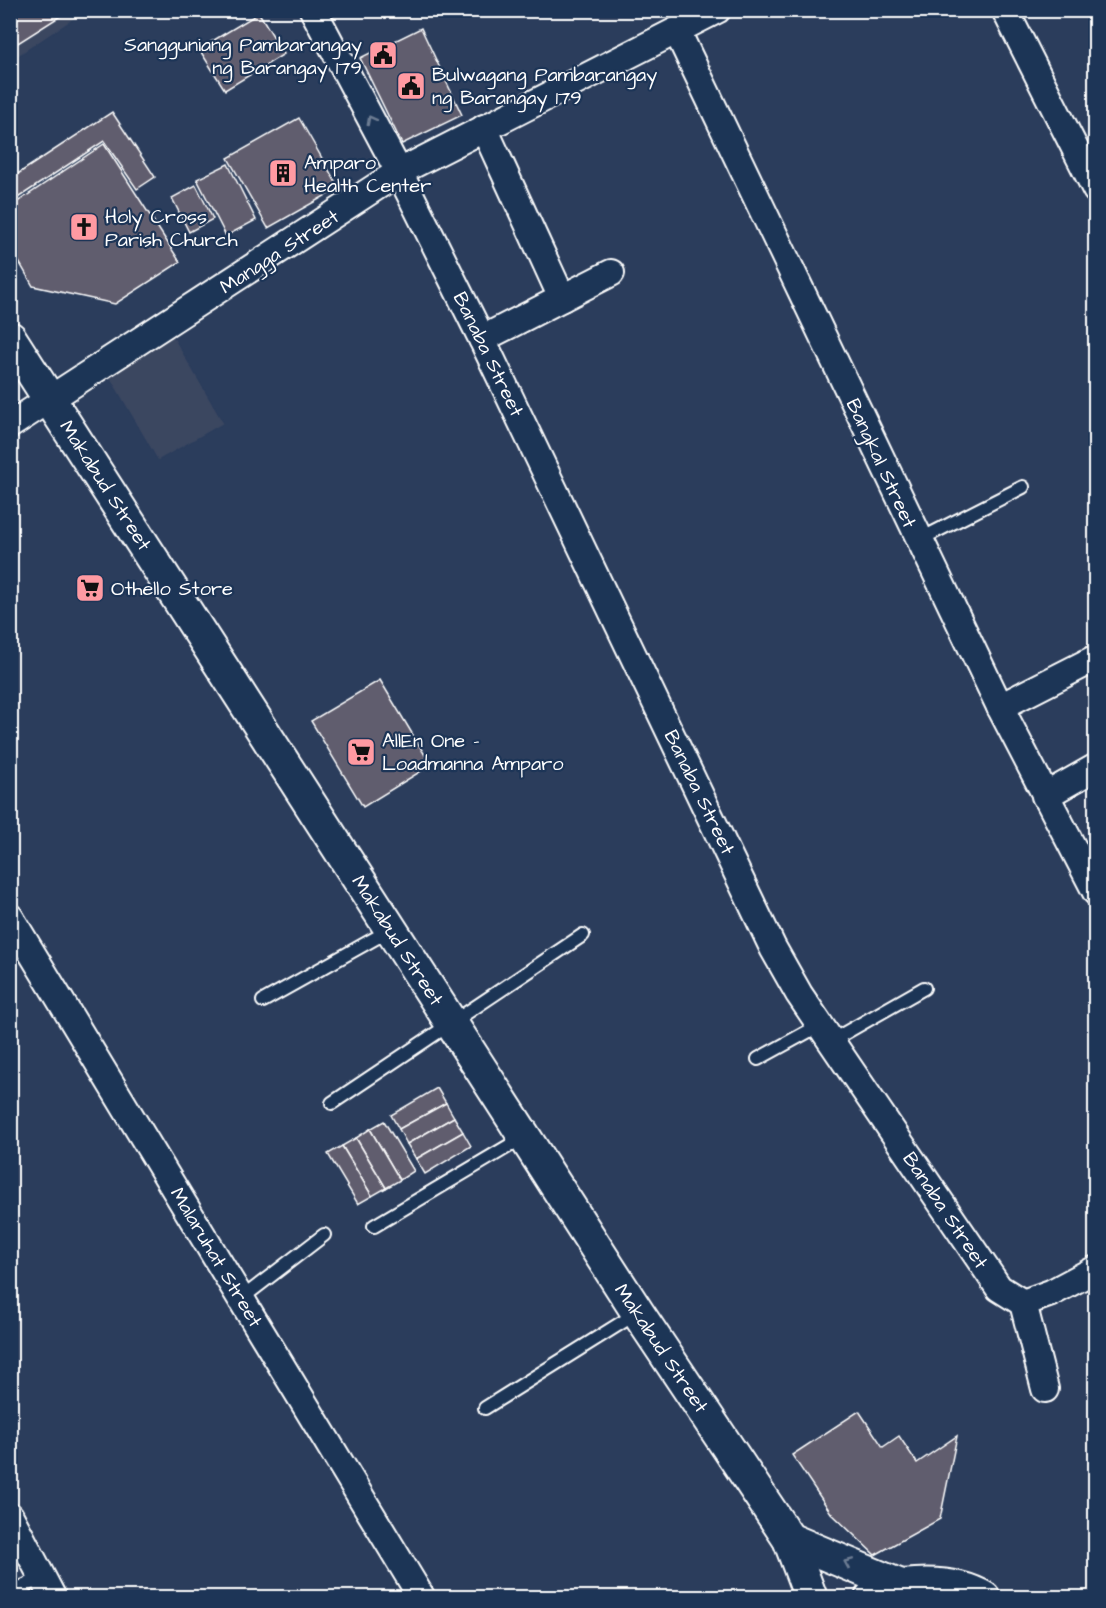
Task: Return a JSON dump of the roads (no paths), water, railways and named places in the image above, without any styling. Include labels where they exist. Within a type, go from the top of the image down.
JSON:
[{"type":"street","name":"Banaba Street","points":[[313,10],[399,172],[482,339],[773,948],[799,994],[999,1288],[1023,1303]]},
{"type":"street","name":"Mangga Street","points":[[10,425],[399,172],[717,10]]},
{"type":"street","points":[[1005,10],[1095,190]]},
{"type":"street","name":"Bangkal Street","points":[[677,31],[1000,707],[1095,892]]},
{"type":"street","points":[[484,128],[562,298]]},
{"type":"street","points":[[482,339],[611,273]]},
{"type":"street","name":"Makabud Street","points":[[10,338],[638,1313],[789,1539],[811,1598]]},
{"type":"street","points":[[1000,707],[1095,658]]},
{"type":"street","points":[[1045,796],[1095,767]]},
{"type":"street","name":"Malaruhat Street","points":[[10,917],[422,1598]]},
{"type":"street","points":[[1045,1389],[1023,1303],[1052,1293],[1095,1269]]},
{"type":"street","points":[[10,1516],[48,1587]]},
{"type":"street","points":[[789,1539],[902,1586]]},
{"type":"street","points":[[871,1598],[902,1586],[940,1585],[977,1594],[984,1598]]},
{"type":"lane","points":[[919,540],[1023,487]]},
{"type":"lane","points":[[263,1000],[391,929]]},
{"type":"lane","points":[[332,1103],[583,935]]},
{"type":"lane","points":[[758,1059],[826,1033],[924,988]]},
{"type":"lane","points":[[374,1226],[525,1137]]},
{"type":"lane","points":[[242,1298],[324,1235]]},
{"type":"lane","points":[[485,1408],[638,1313]]},
{"type":"lane","points":[[10,1593],[48,1587]]},
{"type":"place","name":"Sangguniang Pambarangay ng Barangay 179","points":[[383,55]]},
{"type":"place","name":"Bulwagang Pambarangay ng Barangay 179","points":[[411,86]]},
{"type":"place","name":"Amparo Health Center","points":[[283,173]]},
{"type":"place","name":"Holy Cross Parish Church","points":[[84,227]]},
{"type":"place","name":"Othello Store","points":[[90,588]]},
{"type":"place","name":"AllEn One - Loadmanna Amparo","points":[[361,752]]}]
